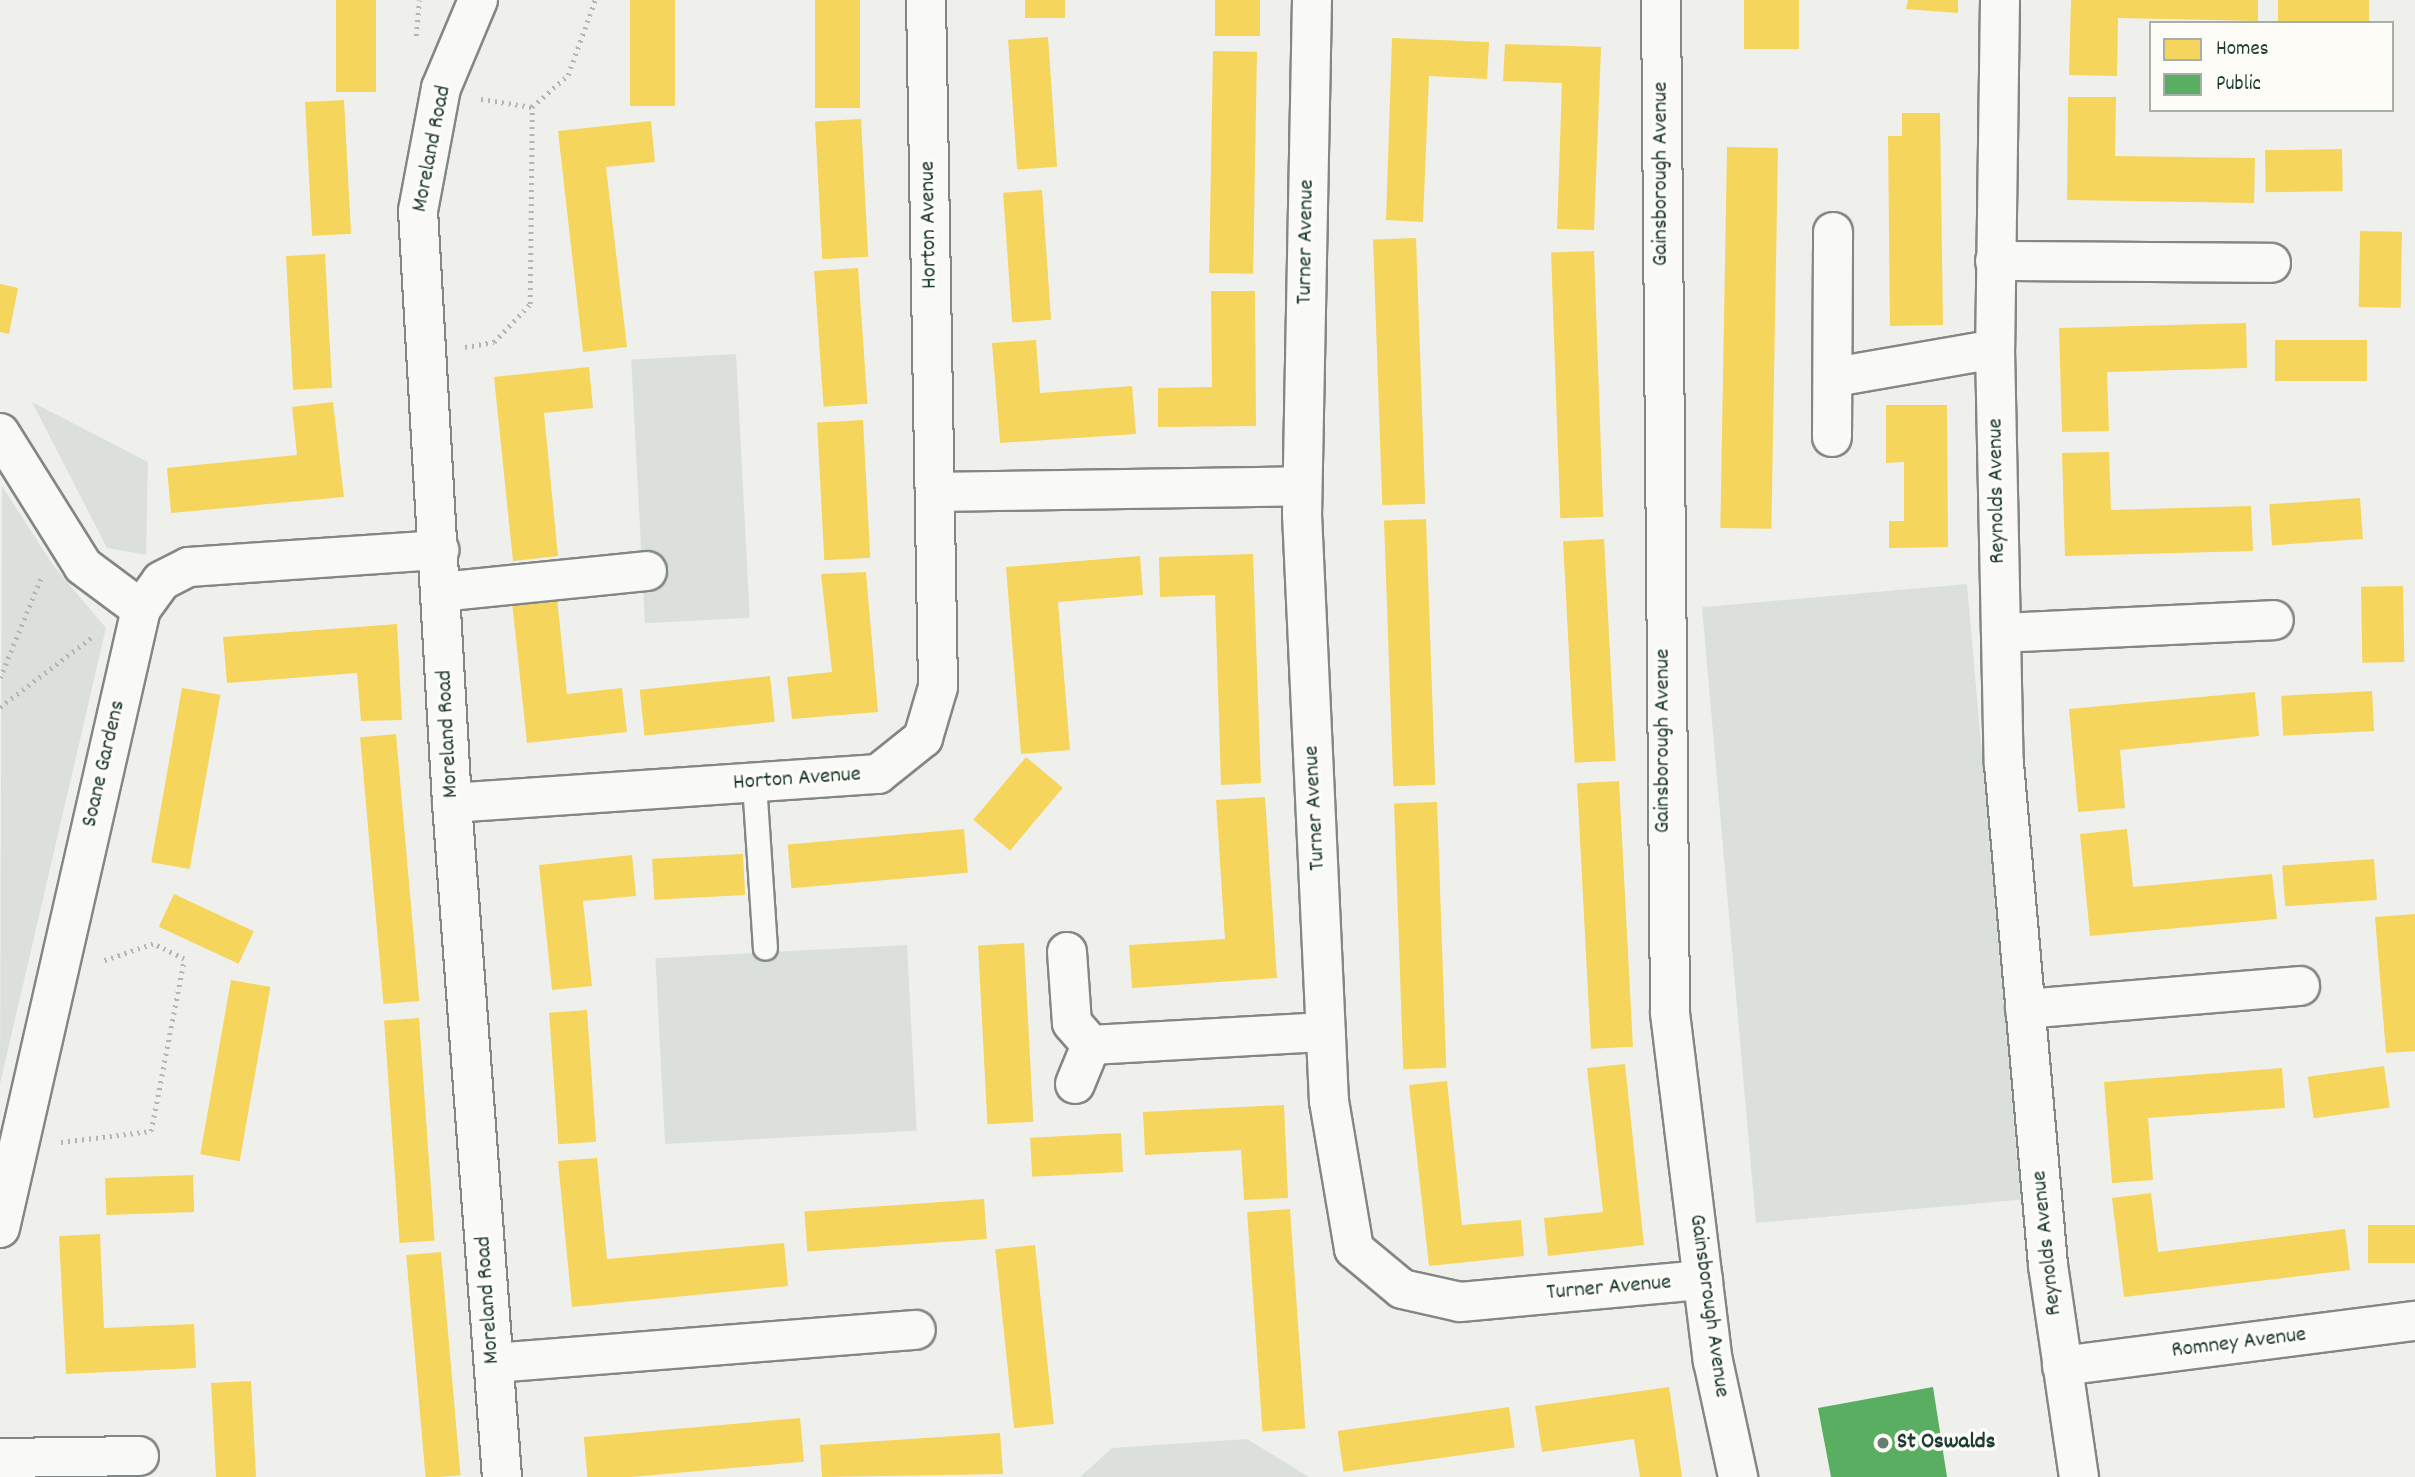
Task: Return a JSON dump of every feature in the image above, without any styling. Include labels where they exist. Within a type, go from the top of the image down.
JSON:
[{"type":"street","name":"Moreland Road","points":[[478,0],[441,88],[418,211],[452,803],[502,1477]]},
{"type":"street","name":"Horton Avenue","points":[[452,803],[878,774],[923,738],[938,687],[926,0]]},
{"type":"street","name":"Turner Avenue","points":[[1312,0],[1303,486],[1329,1101],[1354,1249],[1402,1289],[1460,1302],[1703,1280]]},
{"type":"street","name":"Gainsborough Avenue","points":[[1661,0],[1670,1013],[1703,1280],[1738,1477]]},
{"type":"street","name":"Reynolds Avenue","points":[[2000,0],[1995,349],[2004,764],[2025,1009],[2062,1366],[2079,1477]]},
{"type":"street","points":[[1832,437],[1835,377],[1833,232]]},
{"type":"street","points":[[1995,261],[2271,263]]},
{"type":"street","points":[[1835,377],[1995,349]]},
{"type":"street","points":[[0,433],[83,566],[139,619]]},
{"type":"street","points":[[934,492],[1303,486]]},
{"type":"street","name":"Soane Gardens","points":[[0,1228],[139,619],[161,581],[189,567],[439,550]]},
{"type":"street","points":[[441,592],[647,571]]},
{"type":"street","points":[[2001,633],[2274,621]]},
{"type":"street","points":[[1067,952],[1072,1023],[1091,1045]]},
{"type":"street","points":[[2025,1009],[2300,986]]},
{"type":"street","points":[[1091,1045],[1326,1032]]},
{"type":"street","points":[[1075,1084],[1091,1045]]},
{"type":"street","name":"Romney Avenue","points":[[2062,1366],[2415,1321]]},
{"type":"street","points":[[494,1363],[916,1330]]},
{"type":"street","points":[[0,1458],[139,1455]]},
{"type":"lane","points":[[754,783],[765,948]]},
{"type":"path","points":[[427,353],[494,342],[530,304],[532,107],[568,75],[595,0]]},
{"type":"path","points":[[441,88],[532,107]]},
{"type":"path","points":[[0,678],[61,528]]},
{"type":"path","points":[[0,706],[97,633],[139,619]]},
{"type":"path","points":[[19,1147],[151,1130],[184,959],[153,944],[57,976]]},
{"type":"shaded area","points":[[736,354],[750,618],[645,623],[631,359]]},
{"type":"shaded area","points":[[32,402],[148,462],[146,555],[107,548]]},
{"type":"shaded area","points":[[2,486],[53,565],[106,628],[0,1084]]},
{"type":"shaded area","points":[[1967,584],[2021,1200],[1756,1223],[1702,607]]},
{"type":"shaded area","points":[[907,945],[917,1131],[665,1144],[655,958]]},
{"type":"shaded area","points":[[1247,1439],[1309,1477],[1080,1477],[1112,1448]]},
{"type":"building: Homes","points":[[336,0],[376,0],[376,92],[336,92]]},
{"type":"building: Homes","points":[[630,0],[675,0],[675,106],[630,106]]},
{"type":"building: Homes","points":[[815,0],[860,0],[860,108],[815,108]]},
{"type":"building: Homes","points":[[1025,0],[1065,0],[1065,18],[1025,18]]},
{"type":"building: Homes","points":[[1215,0],[1260,0],[1260,36],[1215,36]]},
{"type":"building: Homes","points":[[1744,0],[1799,0],[1799,49],[1744,49]]},
{"type":"building: Homes","points":[[1908,0],[1958,0],[1958,13],[1906,9]]},
{"type":"building: Homes","points":[[2071,0],[2258,0],[2258,21],[2118,18],[2117,76],[2069,75]]},
{"type":"building: Homes","points":[[2278,0],[2369,0],[2369,21],[2278,21]]},
{"type":"building: Homes","points":[[1048,37],[1057,167],[1017,169],[1008,40]]},
{"type":"building: Homes","points":[[1392,38],[1489,42],[1487,79],[1429,76],[1423,222],[1386,220]]},
{"type":"building: Homes","points":[[1505,44],[1601,47],[1594,230],[1557,229],[1562,83],[1503,81]]},
{"type":"building: Homes","points":[[1213,51],[1257,52],[1253,274],[1209,273]]},
{"type":"building: Homes","points":[[2068,97],[2116,97],[2115,156],[2255,158],[2254,203],[2067,200]]},
{"type":"building: Homes","points":[[344,100],[351,234],[312,236],[305,102]]},
{"type":"building: Homes","points":[[1902,113],[1940,113],[1943,325],[1890,326],[1888,136],[1902,136]]},
{"type":"building: Homes","points":[[861,119],[868,257],[822,259],[815,121]]},
{"type":"building: Homes","points":[[651,121],[655,162],[606,167],[627,347],[583,352],[558,131]]},
{"type":"building: Homes","points":[[1727,147],[1778,148],[1771,529],[1720,528]]},
{"type":"building: Homes","points":[[2342,149],[2343,191],[2266,192],[2265,150]]},
{"type":"building: Homes","points":[[1042,190],[1051,320],[1012,322],[1003,193]]},
{"type":"building: Homes","points":[[2360,231],[2402,232],[2401,308],[2359,307]]},
{"type":"building: Homes","points":[[1416,238],[1425,504],[1382,505],[1373,240]]},
{"type":"building: Homes","points":[[1594,251],[1603,517],[1560,518],[1551,253]]},
{"type":"building: Homes","points":[[325,254],[332,388],[293,390],[286,256]]},
{"type":"building: Homes","points":[[858,268],[867,404],[824,407],[814,271]]},
{"type":"building: Homes","points":[[0,284],[18,288],[9,334],[0,332]]},
{"type":"building: Homes","points":[[1211,291],[1255,291],[1256,426],[1158,427],[1158,388],[1212,387]]},
{"type":"building: Homes","points":[[2246,323],[2247,368],[2107,372],[2109,431],[2062,432],[2059,328]]},
{"type":"building: Homes","points":[[1036,340],[1040,393],[1132,386],[1136,434],[1000,443],[992,343]]},
{"type":"building: Homes","points":[[2275,340],[2367,340],[2367,381],[2275,381]]},
{"type":"building: Homes","points":[[589,367],[593,408],[544,413],[558,556],[513,561],[494,377]]},
{"type":"building: Homes","points":[[333,402],[344,497],[171,513],[167,468],[297,455],[292,407]]},
{"type":"building: Homes","points":[[1886,405],[1947,405],[1948,547],[1889,548],[1889,521],[1904,521],[1904,462],[1886,463]]},
{"type":"building: Homes","points":[[863,420],[870,558],[824,560],[817,422]]},
{"type":"building: Homes","points":[[2109,452],[2111,510],[2251,506],[2253,551],[2065,556],[2062,453]]},
{"type":"building: Homes","points":[[2360,498],[2363,539],[2272,545],[2269,504]]},
{"type":"building: Homes","points":[[1426,519],[1435,785],[1393,786],[1384,520]]},
{"type":"building: Homes","points":[[1604,539],[1616,761],[1575,763],[1563,541]]},
{"type":"building: Homes","points":[[1253,554],[1261,783],[1221,785],[1215,595],[1160,597],[1159,557]]},
{"type":"building: Homes","points":[[1140,556],[1143,595],[1058,602],[1070,750],[1021,754],[1006,567]]},
{"type":"building: Homes","points":[[866,572],[878,712],[792,719],[787,677],[832,672],[821,574]]},
{"type":"building: Homes","points":[[2403,586],[2404,662],[2362,663],[2361,587]]},
{"type":"building: Homes","points":[[557,598],[567,694],[622,688],[627,732],[527,743],[512,602]]},
{"type":"building: Homes","points":[[397,624],[402,720],[361,721],[357,673],[227,683],[223,637]]},
{"type":"building: Homes","points":[[770,676],[775,722],[645,735],[640,690]]},
{"type":"building: Homes","points":[[182,688],[220,695],[190,869],[151,862]]},
{"type":"building: Homes","points":[[2372,691],[2374,731],[2283,736],[2281,696]]},
{"type":"building: Homes","points":[[2255,692],[2259,736],[2120,750],[2125,808],[2078,812],[2069,709]]},
{"type":"building: Homes","points":[[396,734],[419,1001],[383,1004],[360,737]]},
{"type":"building: Homes","points":[[1026,757],[1063,788],[1010,851],[973,820]]},
{"type":"building: Homes","points":[[1619,781],[1633,1047],[1591,1049],[1577,783]]},
{"type":"building: Homes","points":[[1265,797],[1277,978],[1132,988],[1129,945],[1225,939],[1216,800]]},
{"type":"building: Homes","points":[[1437,802],[1446,1068],[1403,1069],[1394,804]]},
{"type":"building: Homes","points":[[964,829],[968,873],[792,888],[788,844]]},
{"type":"building: Homes","points":[[2127,829],[2133,887],[2272,874],[2277,919],[2090,936],[2080,834]]},
{"type":"building: Homes","points":[[743,854],[745,895],[654,900],[652,859]]},
{"type":"building: Homes","points":[[632,855],[636,896],[583,901],[592,986],[552,990],[539,865]]},
{"type":"building: Homes","points":[[2374,859],[2377,900],[2285,906],[2282,865]]},
{"type":"building: Homes","points":[[174,894],[254,931],[239,964],[159,927]]},
{"type":"building: Homes","points":[[2415,914],[2415,1051],[2386,1053],[2375,917]]},
{"type":"building: Homes","points":[[1024,943],[1033,1122],[987,1124],[978,945]]},
{"type":"building: Homes","points":[[231,980],[270,987],[240,1161],[200,1154]]},
{"type":"building: Homes","points":[[587,1010],[596,1142],[558,1144],[549,1013]]},
{"type":"building: Homes","points":[[419,1018],[435,1240],[400,1243],[384,1020]]},
{"type":"building: Homes","points":[[1625,1064],[1644,1245],[1548,1256],[1544,1218],[1603,1212],[1587,1068]]},
{"type":"building: Homes","points":[[2384,1066],[2390,1108],[2314,1118],[2308,1077]]},
{"type":"building: Homes","points":[[2282,1068],[2285,1108],[2148,1118],[2153,1180],[2112,1183],[2104,1082]]},
{"type":"building: Homes","points":[[1447,1081],[1462,1225],[1521,1220],[1524,1256],[1429,1266],[1409,1085]]},
{"type":"building: Homes","points":[[1284,1105],[1288,1198],[1244,1200],[1241,1150],[1145,1155],[1143,1112]]},
{"type":"building: Homes","points":[[1121,1133],[1123,1172],[1032,1177],[1030,1138]]},
{"type":"building: Homes","points":[[597,1158],[607,1259],[784,1243],[788,1286],[572,1307],[558,1161]]},
{"type":"building: Homes","points":[[193,1175],[194,1212],[106,1215],[105,1178]]},
{"type":"building: Homes","points":[[2151,1193],[2158,1252],[2345,1229],[2350,1270],[2124,1297],[2112,1198]]},
{"type":"building: Homes","points":[[984,1199],[987,1239],[807,1251],[804,1212]]},
{"type":"building: Homes","points":[[1290,1209],[1305,1428],[1262,1431],[1247,1212]]},
{"type":"building: Homes","points":[[2368,1225],[2415,1225],[2415,1263],[2368,1263]]},
{"type":"building: Homes","points":[[100,1234],[104,1328],[194,1324],[196,1368],[66,1374],[59,1236]]},
{"type":"building: Homes","points":[[1035,1245],[1054,1424],[1014,1428],[995,1249]]},
{"type":"building: Homes","points":[[441,1252],[461,1475],[426,1477],[406,1255]]},
{"type":"building: Homes","points":[[251,1381],[256,1477],[216,1477],[211,1383]]},
{"type":"building: Homes","points":[[1669,1387],[1682,1477],[1640,1477],[1634,1439],[1542,1452],[1535,1406]]},
{"type":"building: Homes","points":[[1509,1407],[1515,1448],[1343,1472],[1338,1431]]},
{"type":"building: Homes","points":[[800,1418],[804,1462],[630,1477],[587,1477],[584,1437]]},
{"type":"building: Homes","points":[[1000,1433],[1003,1474],[822,1477],[820,1445]]},
{"type":"building: Public","name":"St Oswalds","points":[[1933,1387],[1947,1477],[1831,1477],[1818,1408]]},
{"type":"place","name":"St Oswalds","points":[[1883,1443]]}]
